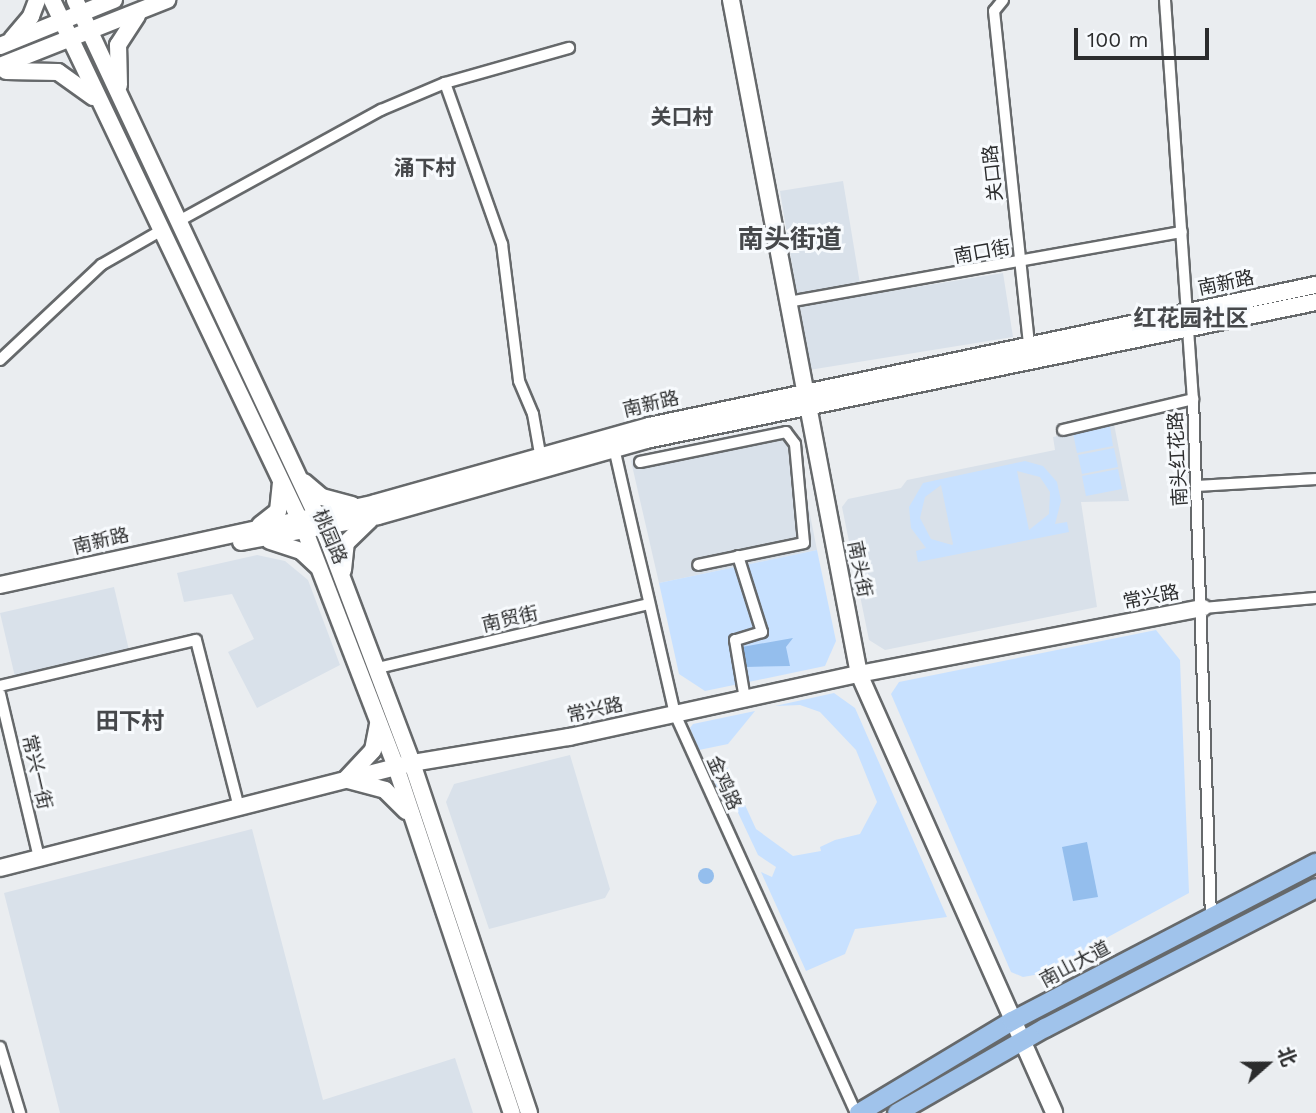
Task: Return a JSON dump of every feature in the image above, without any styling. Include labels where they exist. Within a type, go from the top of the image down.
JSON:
[{"type":"main road","points":[[3,45],[23,28],[37,0]]},
{"type":"main road","name":"桃园路","points":[[52,0],[303,525],[377,716],[404,765],[413,818],[512,1113]]},
{"type":"main road","points":[[3,45],[61,21],[78,7],[114,0]]},
{"type":"main road","points":[[0,68],[167,0]]},
{"type":"main road","name":"南头街","points":[[731,0],[859,674],[1054,1113]]},
{"type":"main road","name":"桃园路","points":[[78,7],[320,522],[378,668],[404,765],[529,1113]]},
{"type":"main road","points":[[121,101],[118,45],[128,24],[144,10]]},
{"type":"main road","points":[[0,68],[58,72],[79,83],[107,112]]},
{"type":"main road","name":"南新路","points":[[376,509],[540,453],[806,401],[1188,321],[1316,285]]},
{"type":"main road","name":"南新路","points":[[0,585],[376,509],[1029,345],[1316,302]]},
{"type":"main road","points":[[279,475],[278,511],[253,533],[301,551],[324,578]]},
{"type":"main road","points":[[299,477],[331,501],[376,509]]},
{"type":"main road","points":[[344,583],[346,543],[376,509]]},
{"type":"main road","name":"南新路","points":[[0,596],[253,533]]},
{"type":"main road","name":"常兴路","points":[[0,868],[404,765],[675,714],[859,674],[1203,608]]},
{"type":"main road","points":[[377,716],[373,750],[346,780],[385,790],[413,818]]},
{"type":"main road","name":"南山大道","points":[[858,1113],[1012,1021],[1316,863]]},
{"type":"main road","points":[[897,1113],[1021,1041],[1316,888]]},
{"type":"street","name":"关口路","points":[[1003,0],[994,11],[1029,345]]},
{"type":"street","name":"南头红花路","points":[[1165,0],[1193,399],[1203,608],[1211,917]]},
{"type":"street","points":[[177,222],[381,110],[445,83],[569,48]]},
{"type":"street","points":[[445,83],[502,244],[519,381],[533,414],[540,453]]},
{"type":"street","points":[[0,360],[101,265],[162,230]]},
{"type":"street","name":"南口街","points":[[788,302],[1020,263],[1182,232]]},
{"type":"street","points":[[1063,430],[1193,399]]},
{"type":"street","points":[[640,462],[786,432],[795,444],[804,543],[698,565]]},
{"type":"street","name":"金鸡路","points":[[614,448],[675,714],[858,1113]]},
{"type":"street","points":[[1197,486],[1316,479]]},
{"type":"street","points":[[738,556],[762,632],[735,640],[745,699]]},
{"type":"street","points":[[1203,608],[1316,598]]},
{"type":"street","name":"南贸街","points":[[378,668],[649,604]]},
{"type":"street","points":[[0,686],[196,640],[239,807]]},
{"type":"street","name":"常兴一街","points":[[0,694],[39,858]]},
{"type":"street","points":[[0,1047],[20,1113]]},
{"type":"shaded area","points":[[843,181],[860,284],[797,295],[780,191]]},
{"type":"shaded area","points":[[1003,273],[1013,337],[809,370],[799,306]]},
{"type":"shaded area","points":[[1114,424],[1129,501],[1081,502],[1097,607],[885,650],[869,640],[842,507],[848,499],[901,488],[907,480],[1055,450],[1053,437]]},
{"type":"shaded area","points":[[1110,426],[1113,446],[1077,453],[1073,433]]},
{"type":"shaded area","points":[[784,427],[795,439],[817,550],[659,583],[631,461],[637,455]]},
{"type":"shaded area","points":[[1114,448],[1118,467],[1082,474],[1078,455]]},
{"type":"shaded area","points":[[1025,461],[1043,466],[1057,482],[1061,501],[1055,524],[1067,522],[1069,532],[918,562],[916,551],[926,548],[911,528],[909,507],[923,483]],"holes":[[[1017,471],[1040,477],[1050,492],[1049,514],[1029,530]],[[941,485],[953,544],[952,545],[931,539],[920,518],[925,497]]]},
{"type":"shaded area","points":[[1118,469],[1122,489],[1086,496],[1082,476]]},
{"type":"shaded area","points":[[817,550],[836,641],[825,666],[705,691],[679,674],[659,583]]},
{"type":"shaded area","points":[[257,555],[285,561],[308,580],[340,665],[257,708],[228,652],[254,639],[232,594],[184,602],[177,573]]},
{"type":"shaded area","points":[[114,587],[129,650],[15,677],[0,613]]},
{"type":"shaded area","points":[[1156,630],[1180,660],[1189,893],[1040,974],[1023,977],[1011,972],[891,694],[899,682]]},
{"type":"shaded area","points":[[793,638],[786,647],[790,666],[745,667],[742,647]]},
{"type":"shaded area","points":[[834,693],[855,708],[947,917],[855,929],[845,954],[806,971],[761,872],[772,877],[776,867],[758,855],[733,802],[722,799],[711,774],[728,768],[756,829],[793,856],[821,851],[820,847],[835,840],[860,834],[877,802],[856,750],[820,712],[800,705],[775,706]]},
{"type":"shaded area","points":[[755,711],[728,744],[699,750],[690,728],[693,724]]},
{"type":"shaded area","points":[[570,755],[610,889],[605,898],[489,929],[446,802],[454,784]]},
{"type":"shaded area","points":[[252,829],[323,1100],[455,1058],[473,1113],[60,1113],[4,893]]},
{"type":"shaded area","points":[[1087,842],[1098,897],[1073,901],[1062,847]]},
{"type":"shaded area","points":[[706,868],[714,876],[706,884],[698,876]]},
{"type":"district","name":"关口村","points":[[682,117]]},
{"type":"district","name":"涌下村","points":[[425,168]]},
{"type":"district","name":"南头街道","points":[[790,240]]},
{"type":"district","name":"红花园社区","points":[[1191,319]]},
{"type":"district","name":"田下村","points":[[130,722]]}]
